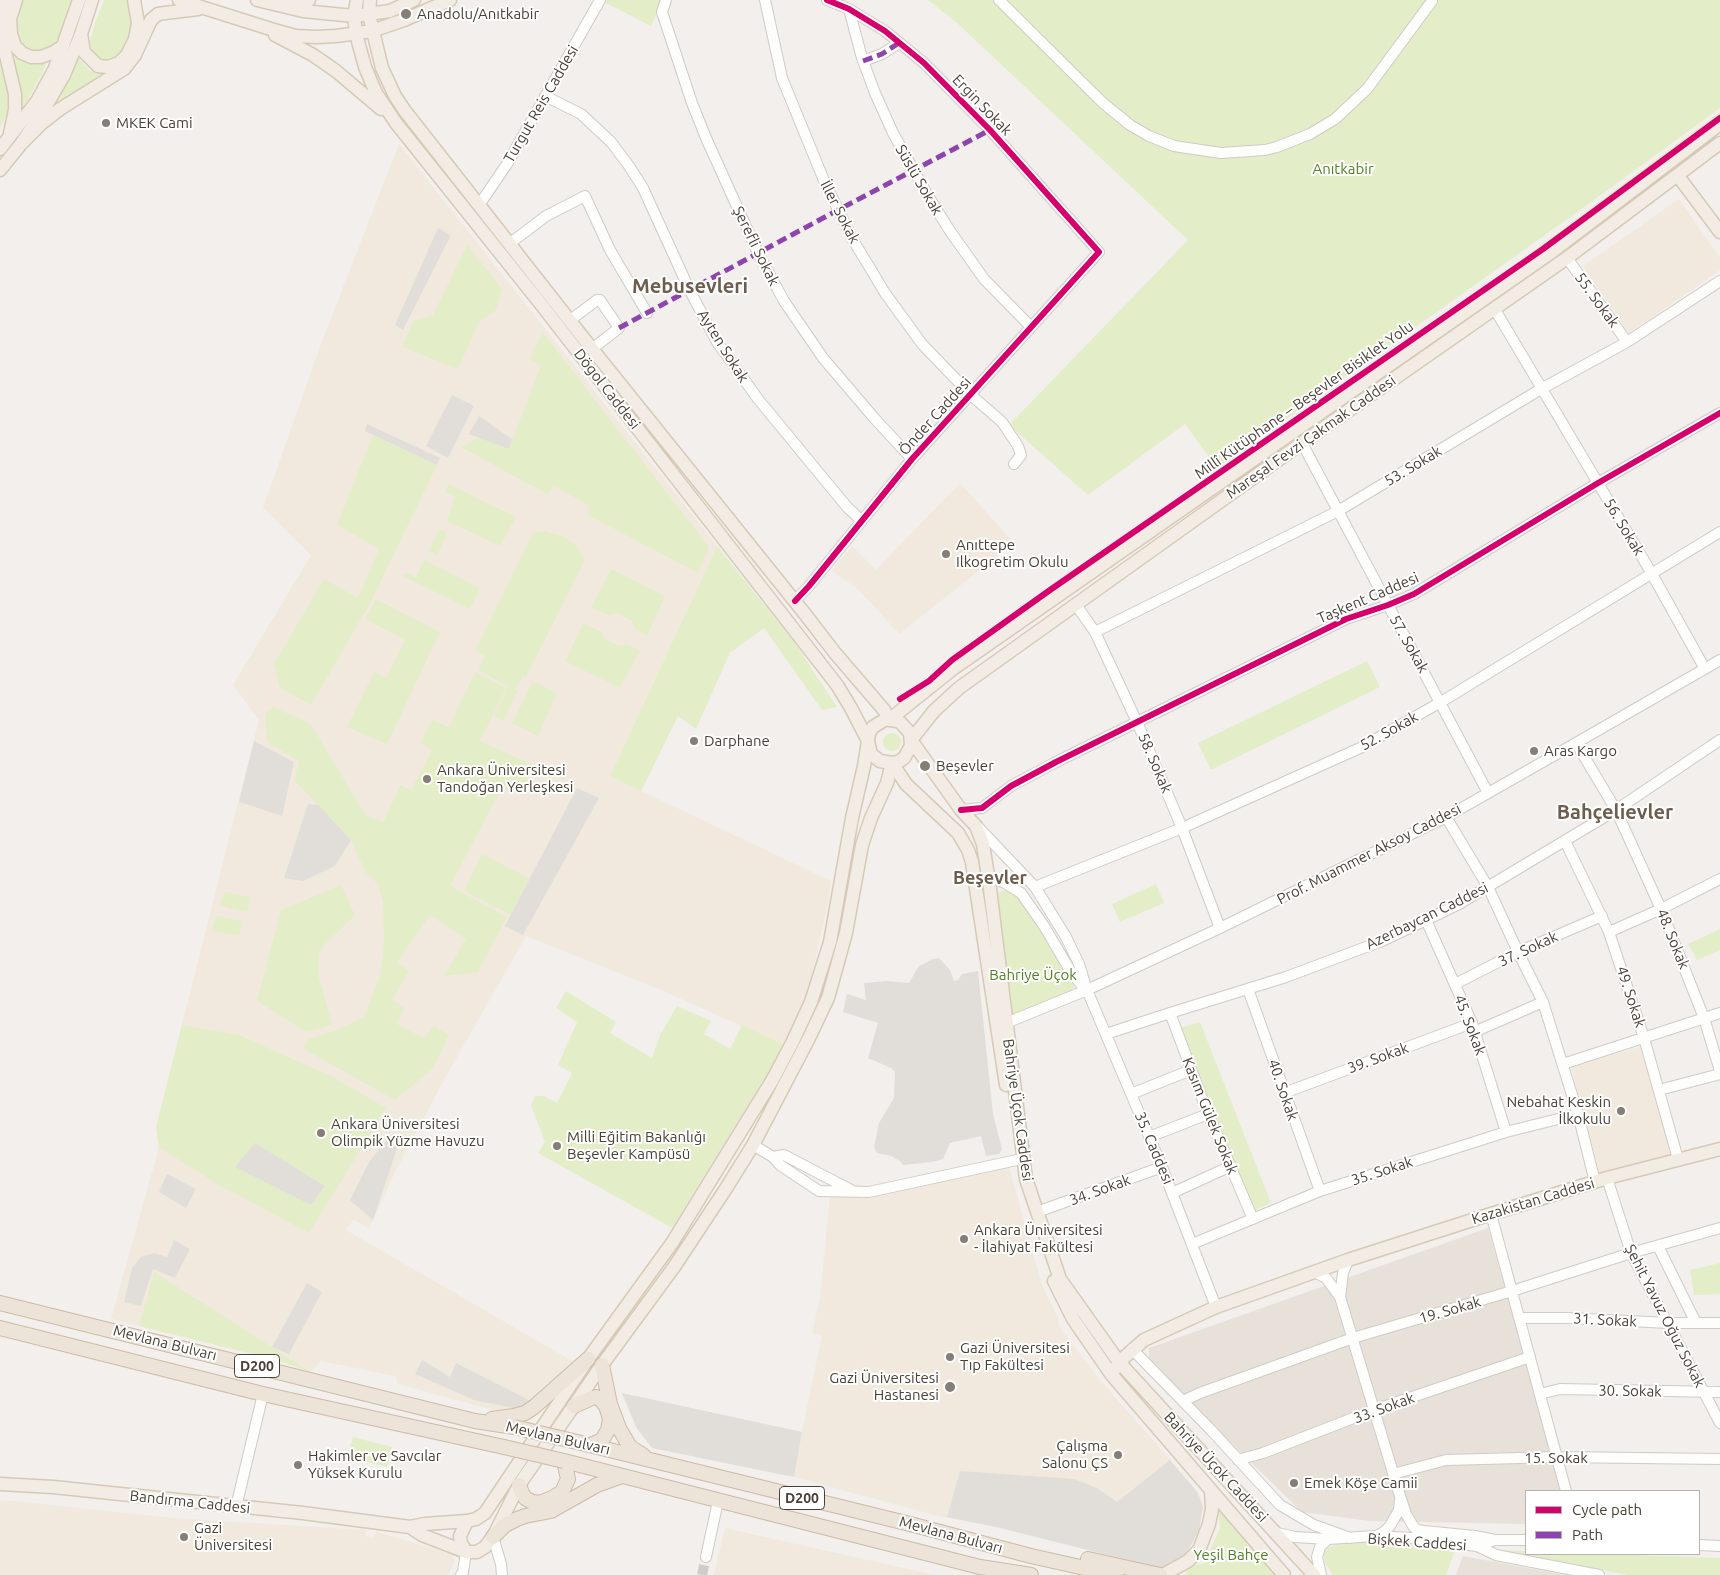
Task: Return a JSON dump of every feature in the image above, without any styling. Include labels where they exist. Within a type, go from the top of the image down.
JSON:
[{"type":"highway","name":"Mevlana Bulvarı","points":[[0,1303],[475,1421],[514,1427],[574,1441],[910,1524],[1031,1556],[1116,1575]]},
{"type":"highway","name":"Mevlana Bulvarı","points":[[0,1328],[263,1394],[564,1461],[980,1567],[1031,1575]]},
{"type":"highway","points":[[475,1421],[525,1413],[588,1359]]},
{"type":"highway","points":[[602,1365],[610,1404],[619,1428],[630,1447],[651,1460]]},
{"type":"highway","points":[[574,1406],[596,1397],[606,1406],[610,1418],[608,1430],[602,1440],[591,1446]]},
{"type":"highway","points":[[519,1485],[525,1498],[532,1502],[540,1503],[554,1498],[562,1492],[568,1479],[564,1461]]},
{"type":"highway","points":[[493,1537],[505,1525],[517,1519],[551,1511],[597,1485],[622,1476]]},
{"type":"highway","points":[[1031,1556],[1065,1555],[1162,1575]]},
{"type":"highway","name":"D200","points":[[980,1567],[1000,1575]]},
{"type":"main road","points":[[0,22],[0,15],[6,0]]},
{"type":"main road","points":[[16,0],[10,19],[11,34],[15,46],[22,53],[31,57],[41,57],[63,46]]},
{"type":"main road","points":[[0,149],[37,101],[55,68],[79,0]]},
{"type":"main road","points":[[0,170],[21,144],[64,75],[81,34],[92,0]]},
{"type":"main road","points":[[81,34],[84,52],[98,66],[108,67],[119,63],[127,55],[135,39],[138,23],[134,0]]},
{"type":"main road","points":[[179,0],[296,36],[316,37],[372,31],[404,20],[450,0]]},
{"type":"main road","points":[[257,0],[303,11],[354,16],[390,11],[414,0]]},
{"type":"main road","points":[[271,4],[309,0]]},
{"type":"main road","name":"Dögol Caddesi","points":[[357,0],[354,16],[356,34],[369,79],[396,123],[540,303],[831,677],[851,708],[868,741]]},
{"type":"main road","name":"Dögol Caddesi","points":[[370,0],[369,15],[372,31],[382,68],[394,96],[569,321],[835,653],[884,710],[889,720]]},
{"type":"main road","points":[[21,144],[42,123],[60,109],[124,69],[135,55],[151,20],[158,14],[206,9]]},
{"type":"main road","points":[[249,21],[313,55],[336,71],[396,123]]},
{"type":"main road","points":[[0,30],[15,94],[15,110],[9,137]]},
{"type":"main road","name":"Mareşal Fevzi Çakmak Caddesi","points":[[889,720],[954,668],[1553,251],[1720,124]]},
{"type":"main road","name":"Mareşal Fevzi Çakmak Caddesi","points":[[911,740],[934,711],[960,688],[1302,443],[1567,258],[1720,143]]},
{"type":"main road","points":[[1678,176],[1720,232]]},
{"type":"main road","points":[[889,720],[900,722],[906,727],[911,740],[980,833],[988,876],[974,879],[972,862],[958,833],[906,784],[892,763],[888,783],[871,818],[862,845],[846,933],[828,998],[753,1145],[674,1267],[602,1365],[519,1485],[493,1537],[485,1547],[477,1552],[466,1552],[461,1543],[460,1536],[467,1521],[476,1519],[489,1508],[588,1359],[672,1242],[773,1080],[797,1033],[811,1002],[830,942],[869,733],[879,722],[889,720]]},
{"type":"main road","points":[[868,741],[871,754],[875,758],[892,763],[904,758],[911,746],[911,740]]},
{"type":"main road","name":"Bahriye Üçok Caddesi","points":[[988,876],[1026,1179],[1060,1279],[1119,1362],[1314,1575]]},
{"type":"main road","name":"Bahriye Üçok Caddesi","points":[[974,879],[1020,1178],[1051,1275],[1072,1319],[1111,1374],[1284,1575]]},
{"type":"main road","name":"Kazakistan Caddesi","points":[[1111,1374],[1119,1362],[1144,1340],[1216,1308],[1348,1260],[1491,1214],[1601,1180],[1720,1149]]},
{"type":"main road","name":"Bandırma Caddesi","points":[[0,1484],[303,1513],[410,1527],[467,1521]]},
{"type":"main road","points":[[1162,1575],[1188,1561],[1199,1550],[1210,1524],[1212,1509],[1211,1490]]},
{"type":"main road","name":"Bandırma Caddesi","points":[[410,1527],[422,1535],[466,1552]]},
{"type":"main road","points":[[1258,1544],[1277,1533]]},
{"type":"street","name":"Turgut Reis Caddesi","points":[[479,206],[500,176],[600,0]]},
{"type":"street","name":"Şerefli Sokak","points":[[666,0],[662,12],[692,103],[706,138],[763,261],[784,301],[823,358],[875,419],[912,458]]},
{"type":"street","name":"İller Sokak","points":[[766,0],[782,78],[838,210],[885,293],[922,344],[970,395],[1002,422],[1018,446],[1021,456],[1014,464]]},
{"type":"street","name":"Ergin Sokak","points":[[827,0],[849,9],[884,31],[924,63],[990,130],[1099,252]]},
{"type":"street","points":[[998,0],[1102,103],[1130,125],[1149,136],[1174,146],[1221,153],[1266,150],[1277,147],[1310,134],[1334,119],[1366,89],[1432,1]]},
{"type":"street","name":"Süslü Sokak","points":[[849,9],[863,61],[875,93],[893,133],[928,196],[945,224],[984,279],[1031,327]]},
{"type":"street","points":[[863,61],[882,54],[900,43]]},
{"type":"street","name":"Ayten Sokak","points":[[545,96],[581,114],[611,142],[629,166],[643,188],[690,290],[717,342],[758,399],[847,506],[862,521]]},
{"type":"street","points":[[509,244],[546,216],[585,196],[610,250],[647,313]]},
{"type":"street","name":"Önder Caddesi","points":[[795,601],[912,458],[1099,252]]},
{"type":"street","name":"55. Sokak","points":[[1567,258],[1627,342]]},
{"type":"street","name":"53. Sokak","points":[[1095,632],[1338,511],[1541,388],[1627,342],[1720,281]]},
{"type":"street","points":[[569,321],[597,300],[600,300],[619,328],[592,349]]},
{"type":"street","name":"56. Sokak","points":[[1494,308],[1652,574],[1706,669]]},
{"type":"street","name":"Taşkent Caddesi","points":[[962,810],[982,808],[1011,786],[1056,762],[1346,619],[1414,594],[1598,483],[1720,413]]},
{"type":"street","name":"57. Sokak","points":[[1302,443],[1488,792]]},
{"type":"street","name":"52. Sokak","points":[[1035,887],[1182,828],[1360,748],[1441,702],[1720,532]]},
{"type":"street","name":"58. Sokak","points":[[1076,605],[1095,632],[1138,722],[1182,828],[1220,928]]},
{"type":"street","name":"Prof. Muammer Aksoy Caddesi","points":[[1006,1023],[1087,990],[1220,928],[1446,817],[1720,660]]},
{"type":"street","name":"Azerbaycan Caddesi","points":[[1106,1034],[1170,1012],[1286,977],[1382,941],[1426,920],[1459,904],[1616,810],[1720,740]]},
{"type":"street","name":"48. Sokak","points":[[1576,744],[1616,810],[1661,909],[1704,1018],[1720,1072]]},
{"type":"street","name":"Şehit Yavuz Oğuz Sokak","points":[[1446,817],[1488,887],[1543,1002],[1601,1180],[1631,1253],[1720,1423]]},
{"type":"street","points":[[976,826],[1035,887],[1066,937],[1079,964],[1087,990]]},
{"type":"street","name":"49. Sokak","points":[[1564,841],[1609,932],[1644,1038],[1678,1160]]},
{"type":"street","points":[[988,876],[1005,883],[1021,893],[1072,972],[1087,990]]},
{"type":"street","points":[[1609,932],[1661,909],[1720,879]]},
{"type":"street","name":"37. Sokak","points":[[1455,984],[1518,952],[1602,916]]},
{"type":"street","name":"45. Sokak","points":[[1426,920],[1474,1028],[1506,1132]]},
{"type":"street","name":"40. Sokak","points":[[1248,989],[1320,1191]]},
{"type":"street","name":"35. Caddesi","points":[[1087,990],[1162,1167],[1216,1308]]},
{"type":"street","name":"39. Sokak","points":[[1284,1093],[1474,1028],[1543,1002]]},
{"type":"street","name":"Kasım Gülek Sokak","points":[[1170,1012],[1208,1114],[1253,1219]]},
{"type":"street","points":[[1563,1064],[1720,1013]]},
{"type":"street","points":[[1131,1094],[1191,1070]]},
{"type":"street","points":[[1659,1090],[1720,1072]]},
{"type":"street","points":[[1149,1137],[1208,1114]]},
{"type":"street","name":"35. Sokak","points":[[1192,1244],[1320,1191],[1506,1132],[1578,1114]]},
{"type":"street","points":[[753,1145],[819,1190],[854,1192],[869,1192],[1017,1160]]},
{"type":"street","points":[[773,1157],[784,1155],[854,1192]]},
{"type":"street","points":[[1172,1193],[1230,1166]]},
{"type":"street","name":"34. Sokak","points":[[1037,1212],[1162,1167]]},
{"type":"street","points":[[819,1190],[823,1175]]},
{"type":"street","points":[[1491,1214],[1566,1490]]},
{"type":"street","name":"19. Sokak","points":[[1183,1401],[1200,1393],[1353,1338],[1512,1291],[1631,1253],[1720,1228]]},
{"type":"street","points":[[1658,1246],[1696,1323]]},
{"type":"street","points":[[1340,1297],[1343,1273],[1348,1260]]},
{"type":"street","points":[[1316,1272],[1326,1278],[1340,1297],[1400,1496],[1406,1514],[1413,1526],[1417,1530],[1475,1536],[1494,1540]]},
{"type":"street","name":"31. Sokak","points":[[1520,1318],[1567,1318],[1669,1324],[1720,1323]]},
{"type":"street","points":[[1132,1350],[1183,1401],[1280,1505],[1314,1525],[1350,1538]]},
{"type":"street","name":"33. Sokak","points":[[1238,1460],[1263,1453],[1374,1410],[1530,1357]]},
{"type":"street","name":"30. Sokak","points":[[1540,1394],[1560,1389],[1720,1392]]},
{"type":"street","points":[[236,1507],[263,1394]]},
{"type":"street","name":"15. Sokak","points":[[1394,1474],[1446,1460],[1557,1457],[1720,1459]]},
{"type":"street","points":[[1375,1536],[1384,1532],[1390,1526],[1398,1510],[1400,1496]]},
{"type":"street","points":[[706,1556],[718,1501]]},
{"type":"street","name":"Bişkek Caddesi","points":[[1277,1533],[1295,1537],[1328,1539],[1375,1536],[1412,1538],[1477,1546],[1494,1540],[1525,1540]]},
{"type":"street","points":[[493,1537],[501,1564],[502,1575]]},
{"type":"street","points":[[1321,1575],[1317,1557],[1320,1547],[1328,1539]]},
{"type":"street","points":[[1700,1545],[1720,1546]]},
{"type":"street","points":[[1477,1546],[1496,1555],[1599,1575]]},
{"type":"street","points":[[461,1575],[466,1552]]},
{"type":"shaded area","name":"Ankara Üniversitesi Tandoğan Yerleşkesi","points":[[399,144],[717,546],[610,776],[831,881],[828,903],[807,997],[785,1045],[656,988],[526,936],[445,1078],[394,1174],[369,1229],[354,1219],[346,1230],[574,1362],[537,1399],[522,1410],[497,1411],[398,1384],[395,1376],[321,1361],[311,1372],[273,1359],[111,1319],[159,1147],[156,1127],[259,720],[233,685],[311,555],[263,508],[321,344]]},
{"type":"shaded area","points":[[1679,199],[1720,258],[1720,270],[1629,333],[1583,266]]},
{"type":"shaded area","points":[[438,228],[451,235],[403,330],[395,325]]},
{"type":"shaded area","points":[[452,395],[474,406],[448,458],[426,446]]},
{"type":"shaded area","points":[[479,416],[512,439],[509,449],[469,434]]},
{"type":"shaded area","points":[[367,424],[440,458],[437,465],[365,431]]},
{"type":"shaded area","name":"Anıttepe Ilkogretim Okulu","points":[[960,483],[1014,543],[899,634],[859,590],[832,571],[852,546],[876,570]]},
{"type":"shaded area","points":[[254,741],[294,762],[282,816],[239,802]]},
{"type":"shaded area","points":[[577,788],[599,798],[523,935],[505,926]]},
{"type":"shaded area","points":[[308,804],[318,805],[351,840],[335,866],[303,881],[284,878]]},
{"type":"shaded area","points":[[939,958],[950,970],[954,981],[958,980],[962,974],[978,971],[993,1114],[1002,1149],[999,1154],[986,1156],[981,1136],[950,1143],[943,1159],[903,1165],[891,1156],[877,1153],[874,1147],[879,1123],[894,1098],[895,1072],[891,1068],[868,1058],[878,1023],[843,1012],[847,994],[866,1000],[864,983],[886,981],[909,983],[918,967]]},
{"type":"shaded area","name":"Nebahat Keskin İlkokulu","points":[[1643,1046],[1671,1155],[1599,1172],[1571,1067]]},
{"type":"shaded area","points":[[393,1133],[401,1137],[373,1220],[350,1200],[369,1162]]},
{"type":"shaded area","points":[[255,1143],[325,1186],[311,1205],[235,1167]]},
{"type":"shaded area","name":"Gazi Üniversitesi Tıp Fakültesi","points":[[1009,1167],[1042,1285],[1057,1315],[1060,1328],[1100,1380],[1194,1487],[1200,1497],[1203,1507],[1199,1530],[1164,1569],[996,1527],[938,1516],[798,1478],[652,1448],[636,1427],[622,1393],[802,1432],[822,1335],[812,1333],[820,1299],[832,1174],[885,1194]]},
{"type":"shaded area","points":[[167,1174],[196,1189],[186,1208],[159,1192]]},
{"type":"shaded area","points":[[1488,1228],[1562,1490],[1525,1490],[1525,1524],[1370,1521],[1302,1512],[1228,1440],[1149,1358],[1149,1348]]},
{"type":"shaded area","points":[[174,1240],[190,1249],[175,1278],[153,1269],[141,1306],[124,1302],[132,1268],[141,1257],[154,1253],[167,1257]]},
{"type":"shaded area","points":[[307,1283],[322,1292],[289,1354],[272,1347]]},
{"type":"shaded area","points":[[422,1360],[450,1377],[456,1363],[533,1402],[522,1410],[474,1400],[415,1374]]},
{"type":"shaded area","points":[[622,1393],[802,1432],[794,1477],[652,1448],[636,1427]]},
{"type":"shaded area","points":[[1170,1460],[1198,1493],[1203,1507],[1199,1530],[1186,1555],[1164,1569],[996,1527],[947,1517],[960,1471],[1074,1479],[1097,1488],[1117,1502]]},
{"type":"shaded area","name":"Gazi Üniversitesi","points":[[0,1501],[173,1518],[366,1530],[365,1536],[373,1538],[377,1532],[451,1554],[455,1561],[448,1575],[0,1575]]},
{"type":"shaded area","points":[[725,1528],[935,1575],[714,1575]]},
{"type":"shaded area","points":[[1463,1556],[1565,1575],[1456,1575]]},
{"type":"green space","points":[[23,0],[71,0],[61,31],[54,44],[47,50],[30,53],[19,41],[17,20]]},
{"type":"green space","points":[[104,0],[129,0],[134,18],[128,44],[115,60],[103,64],[94,57],[90,41]]},
{"type":"green space","points":[[605,0],[663,0],[651,26],[604,2]]},
{"type":"green space","name":"Anıtkabir","points":[[928,0],[1720,0],[1720,108],[1576,213],[1217,468],[1185,424],[1088,495],[1009,425],[1188,240],[956,22]]},
{"type":"green space","points":[[8,47],[14,55],[26,62],[48,58],[41,76],[22,110]]},
{"type":"green space","points":[[76,55],[90,71],[107,73],[53,107]]},
{"type":"green space","points":[[0,63],[8,92],[9,104],[8,113],[0,128]]},
{"type":"green space","points":[[1720,112],[1720,116],[1513,269],[1289,424],[1287,423],[1512,267]]},
{"type":"green space","points":[[467,245],[502,289],[496,310],[479,322],[458,369],[402,347],[413,321],[433,315]]},
{"type":"green space","points":[[543,333],[709,547],[698,573],[588,515],[590,506],[554,486],[547,494],[461,447],[480,437],[509,448],[541,366],[529,358]]},
{"type":"green space","points":[[373,435],[437,465],[369,605],[311,705],[280,688],[274,664],[324,579],[358,598],[379,549],[337,525]]},
{"type":"green space","points":[[449,484],[516,517],[500,546],[447,521],[455,497],[445,492]]},
{"type":"green space","points":[[439,529],[447,533],[437,555],[429,551]]},
{"type":"green space","points":[[543,531],[564,536],[577,546],[585,560],[526,677],[523,676],[515,689],[518,691],[503,721],[494,716],[508,686],[478,670],[485,656],[475,651],[533,533]]},
{"type":"green space","points":[[717,546],[795,643],[837,707],[822,710],[764,628],[730,653],[696,729],[678,716],[641,791],[610,776]]},
{"type":"green space","points":[[424,560],[480,588],[470,609],[403,576],[405,572],[416,578]]},
{"type":"green space","points":[[611,569],[665,596],[647,636],[635,628],[632,621],[617,613],[609,615],[591,608]]},
{"type":"green space","points":[[376,599],[440,632],[387,744],[347,727],[374,672],[386,678],[405,640],[365,619]]},
{"type":"green space","points":[[583,624],[601,631],[604,638],[619,646],[627,644],[640,651],[620,688],[565,661]]},
{"type":"green space","points":[[1367,661],[1380,687],[1211,770],[1198,743]]},
{"type":"green space","points":[[475,672],[506,688],[480,741],[535,766],[520,792],[503,785],[450,886],[507,917],[478,972],[444,976],[466,939],[430,915],[397,962],[409,971],[392,1000],[404,1008],[397,1024],[424,1038],[434,1026],[449,1035],[433,1068],[395,1100],[304,1049],[308,1039],[335,1031],[364,1017],[381,973],[384,942],[383,902],[378,884],[366,873],[351,840],[294,780],[299,761],[267,742],[265,714],[273,707],[310,723],[366,816],[383,822],[401,785],[411,790],[432,750],[421,742],[432,720],[449,727]]},
{"type":"green space","points":[[533,681],[557,693],[538,736],[512,723]]},
{"type":"green space","points":[[888,733],[896,733],[901,738],[899,749],[888,751],[883,746],[883,738]]},
{"type":"green space","points":[[482,854],[529,878],[511,915],[464,891]]},
{"type":"green space","points":[[1156,884],[1164,903],[1120,922],[1112,904]]},
{"type":"green space","points":[[341,885],[355,915],[325,944],[319,954],[318,973],[332,1025],[306,1032],[257,1001],[281,910]]},
{"type":"green space","name":"Bahriye Üçok","points":[[1007,890],[1014,892],[1025,904],[1075,988],[1011,1016],[995,900],[999,892]]},
{"type":"green space","points":[[224,892],[251,897],[247,912],[220,906]]},
{"type":"green space","points":[[216,916],[243,921],[239,936],[212,931]]},
{"type":"green space","points":[[1720,929],[1720,950],[1697,960],[1688,944]]},
{"type":"green space","points":[[566,991],[616,1022],[610,1033],[652,1058],[660,1035],[677,1006],[711,1021],[704,1034],[730,1049],[742,1025],[785,1045],[672,1228],[538,1153],[545,1142],[531,1105],[535,1096],[544,1096],[557,1103],[572,1073],[558,1065],[577,1022],[556,1008]]},
{"type":"green space","points":[[1200,1022],[1271,1203],[1255,1210],[1212,1111],[1180,1028]]},
{"type":"green space","points":[[182,1025],[239,1035],[333,1077],[386,1108],[309,1233],[217,1184],[159,1147],[156,1127]]},
{"type":"green space","points":[[1720,1263],[1720,1294],[1694,1295],[1690,1270]]},
{"type":"green space","points":[[154,1272],[311,1372],[273,1359],[139,1326]]},
{"type":"green space","points":[[353,1437],[392,1447],[387,1467],[348,1457]]},
{"type":"green space","name":"Yeşil Bahçe","points":[[1218,1509],[1275,1575],[1185,1575],[1190,1566],[1204,1563],[1220,1528]]},
{"type":"green space","points":[[1342,1541],[1392,1542],[1455,1550],[1446,1575],[1333,1575],[1325,1563],[1324,1551]]},
{"type":"green space","points":[[1501,1550],[1525,1551],[1525,1555]]},
{"type":"green space","points":[[1526,1555],[1637,1555],[1720,1558],[1720,1575],[1628,1575]]},
{"type":"tunnel","points":[[702,1575],[706,1557]]},
{"type":"marked path","points":[[863,61],[882,54],[899,43]]},
{"type":"marked path","points":[[619,328],[990,130]]},
{"type":"cycle path","points":[[795,601],[912,459],[1099,252],[990,130],[924,63],[885,31],[849,9],[827,0]]},
{"type":"cycle path","name":"Millî Kütüphane – Beşevler Bisiklet Yolu","points":[[900,699],[929,681],[952,660],[1050,590],[1543,249],[1720,118]]},
{"type":"cycle path","points":[[961,810],[982,808],[1011,786],[1056,762],[1346,619],[1414,594],[1598,483],[1720,413]]},
{"type":"place","name":"Anadolu/Anıtkabir","points":[[406,14]]},
{"type":"place","name":"MKEK Cami","points":[[106,123]]},
{"type":"place","name":"Anıttepe Ilkogretim Okulu","points":[[946,554]]},
{"type":"place","name":"Darphane","points":[[694,741]]},
{"type":"place","name":"Aras Kargo","points":[[1534,751]]},
{"type":"place","name":"Beşevler","points":[[925,766]]},
{"type":"place","name":"Ankara Üniversitesi Tandoğan Yerleşkesi","points":[[427,779]]},
{"type":"place","name":"Nebahat Keskin İlkokulu","points":[[1621,1111]]},
{"type":"place","name":"Ankara Üniversitesi Olimpik Yüzme Havuzu","points":[[321,1133]]},
{"type":"place","name":"Milli Eğitim Bakanlığı Beşevler Kampüsü","points":[[557,1146]]},
{"type":"place","name":"Ankara Üniversitesi - İlahiyat Fakültesi","points":[[964,1239]]},
{"type":"place","name":"Gazi Üniversitesi Tıp Fakültesi","points":[[950,1357]]},
{"type":"place","name":"Gazi Üniversitesi Hastanesi","points":[[950,1387]]},
{"type":"place","name":"Çalışma Salonu ÇS","points":[[1118,1455]]},
{"type":"place","name":"Hakimler ve Savcılar Yüksek Kurulu","points":[[298,1465]]},
{"type":"place","name":"Emek Köşe Camii","points":[[1294,1483]]},
{"type":"place","name":"Gazi Üniversitesi","points":[[184,1537]]},
{"type":"district","name":"Mebusevleri","points":[[690,286]]},
{"type":"district","name":"Bahçelievler","points":[[1615,812]]},
{"type":"district","name":"Beşevler","points":[[990,878]]}]
